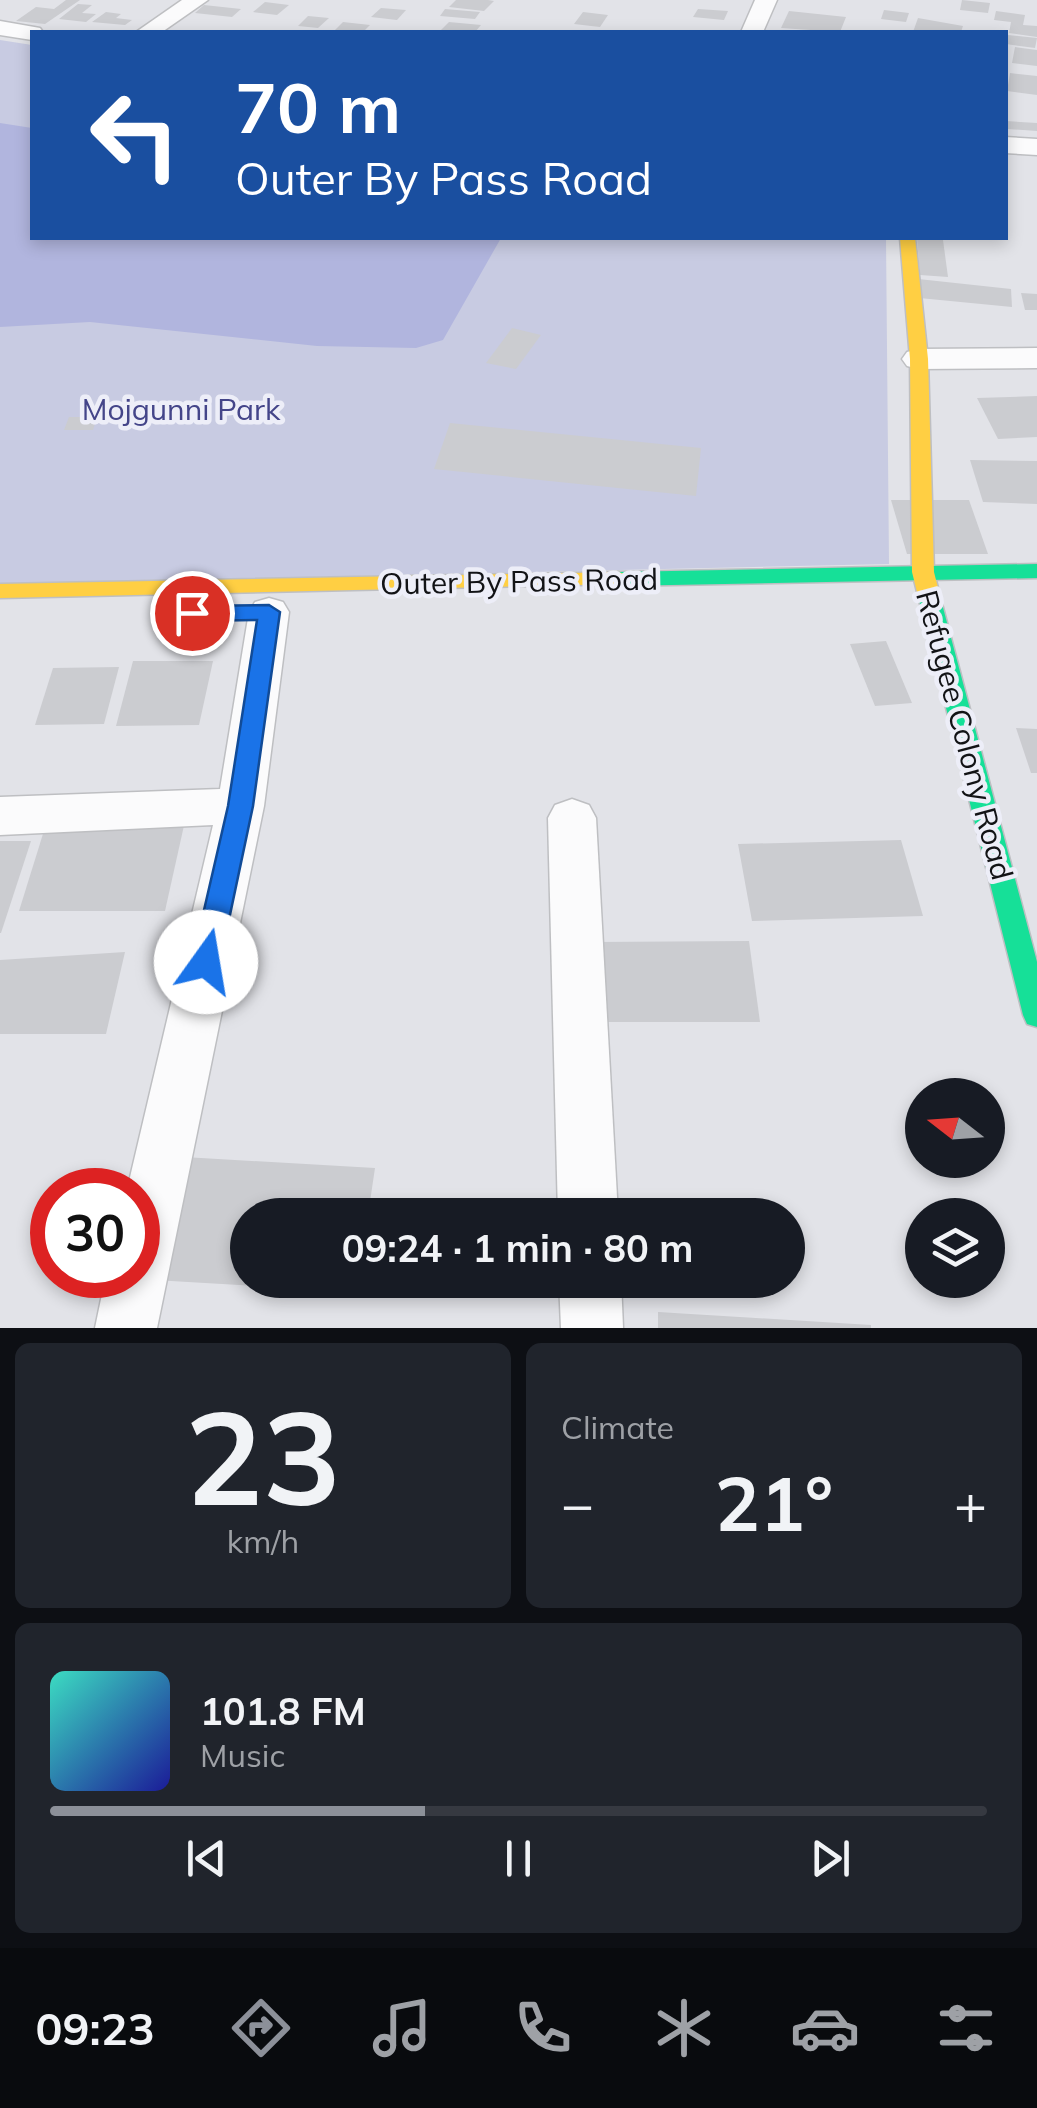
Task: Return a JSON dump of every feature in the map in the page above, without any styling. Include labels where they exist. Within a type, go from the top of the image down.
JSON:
[{"type":"street","points":[[150,30],[197,0]]},
{"type":"street","points":[[753,30],[766,0]]},
{"type":"street","points":[[0,28],[30,33]]},
{"type":"street","points":[[1008,145],[1037,148]]},
{"type":"street","name":"Refugee Colony Road","points":[[907,240],[919,359],[923,572],[1037,1015]]},
{"type":"street","points":[[919,359],[1037,358]]},
{"type":"street","name":"Outer By Pass Road","points":[[0,590],[1037,571]]},
{"type":"street","points":[[160,1171],[241,806],[269,612]]},
{"type":"street","points":[[0,816],[241,806]]},
{"type":"street","points":[[572,818],[587,1198]]},
{"type":"street","points":[[126,1328],[132,1298]]},
{"type":"street","points":[[591,1298],[592,1328]]},
{"type":"green space","name":"Mojgunni Park","points":[[0,40],[30,45],[30,240],[886,240],[889,564],[0,584]]},
{"type":"water","points":[[0,123],[30,128],[30,240],[500,240],[443,340],[416,348],[317,346],[90,322],[0,327]]},
{"type":"building","points":[[66,0],[80,0],[45,24],[16,21],[36,7],[54,9]]},
{"type":"building","points":[[456,0],[494,1],[484,11],[449,7]]},
{"type":"building","points":[[962,0],[990,3],[988,13],[960,10]]},
{"type":"building","points":[[265,2],[289,5],[277,15],[253,12]]},
{"type":"building","points":[[78,4],[92,5],[82,13],[96,14],[86,22],[59,19]]},
{"type":"building","points":[[204,5],[241,9],[232,17],[195,13]]},
{"type":"building","points":[[381,8],[406,10],[397,20],[371,17]]},
{"type":"building","points":[[445,9],[480,12],[475,19],[440,16]]},
{"type":"building","points":[[698,9],[728,11],[724,20],[693,17]]},
{"type":"building","points":[[884,10],[909,13],[906,22],[881,19]]},
{"type":"building","points":[[789,11],[846,17],[841,30],[781,28]]},
{"type":"building","points":[[996,11],[1025,15],[1023,25],[1037,26],[1037,37],[1009,33],[1011,22],[994,20]]},
{"type":"building","points":[[106,12],[132,20],[125,25],[92,22]]},
{"type":"building","points":[[583,12],[608,15],[600,27],[574,24]]},
{"type":"building","points":[[308,16],[329,18],[318,28],[298,26]]},
{"type":"building","points":[[918,18],[963,26],[962,30],[914,30]]},
{"type":"building","points":[[343,22],[370,25],[365,30],[335,30]]},
{"type":"building","points":[[449,22],[481,25],[477,30],[441,30]]},
{"type":"building","points":[[1008,35],[1037,38],[1035,48],[1008,44]]},
{"type":"building","points":[[1015,47],[1037,50],[1037,66],[1012,63]]},
{"type":"building","points":[[1010,73],[1037,76],[1037,95],[1008,91]]},
{"type":"building","points":[[1008,121],[1037,123],[1037,131],[1008,129]]},
{"type":"building","points":[[917,240],[943,240],[948,277],[920,275]]},
{"type":"building","points":[[909,278],[1011,289],[1012,307],[909,297]]},
{"type":"building","points":[[1021,293],[1037,294],[1037,310],[1025,310]]},
{"type":"building","points":[[512,328],[541,335],[516,369],[486,363]]},
{"type":"building","points":[[1037,396],[1037,437],[998,439],[977,398]]},
{"type":"building","points":[[69,417],[97,417],[93,430],[64,430]]},
{"type":"building","points":[[450,423],[701,448],[696,496],[434,469]]},
{"type":"building","points":[[970,460],[1037,461],[1037,504],[983,502]]},
{"type":"building","points":[[891,500],[969,500],[988,554],[907,554]]},
{"type":"building","points":[[886,641],[912,703],[875,706],[850,644]]},
{"type":"building","points":[[133,661],[213,661],[199,725],[116,726]]},
{"type":"building","points":[[119,667],[104,724],[35,725],[53,668]]},
{"type":"building","points":[[1016,728],[1037,729],[1037,773],[1031,773]]},
{"type":"building","points":[[47,821],[185,821],[165,911],[19,911]]},
{"type":"building","points":[[901,840],[923,916],[752,921],[738,844]]},
{"type":"building","points":[[0,841],[31,841],[1,933],[0,933]]},
{"type":"building","points":[[749,941],[760,1022],[597,1022],[593,942]]},
{"type":"building","points":[[125,952],[106,1034],[0,1034],[0,960]]},
{"type":"building","points":[[184,1157],[375,1168],[371,1198],[230,1198],[230,1284],[160,1280],[160,1255]]},
{"type":"building","points":[[658,1312],[871,1325],[871,1328],[658,1328]]},
{"type":"traffic: fast","points":[[618,579],[1037,571]]},
{"type":"traffic: fast","points":[[930,600],[1037,1015]]},
{"type":"traffic: slow","points":[[907,240],[919,359],[923,572],[930,600]]},
{"type":"traffic: slow","points":[[0,591],[618,579]]},
{"type":"route","points":[[192,613],[269,612],[241,806],[206,962]]}]
